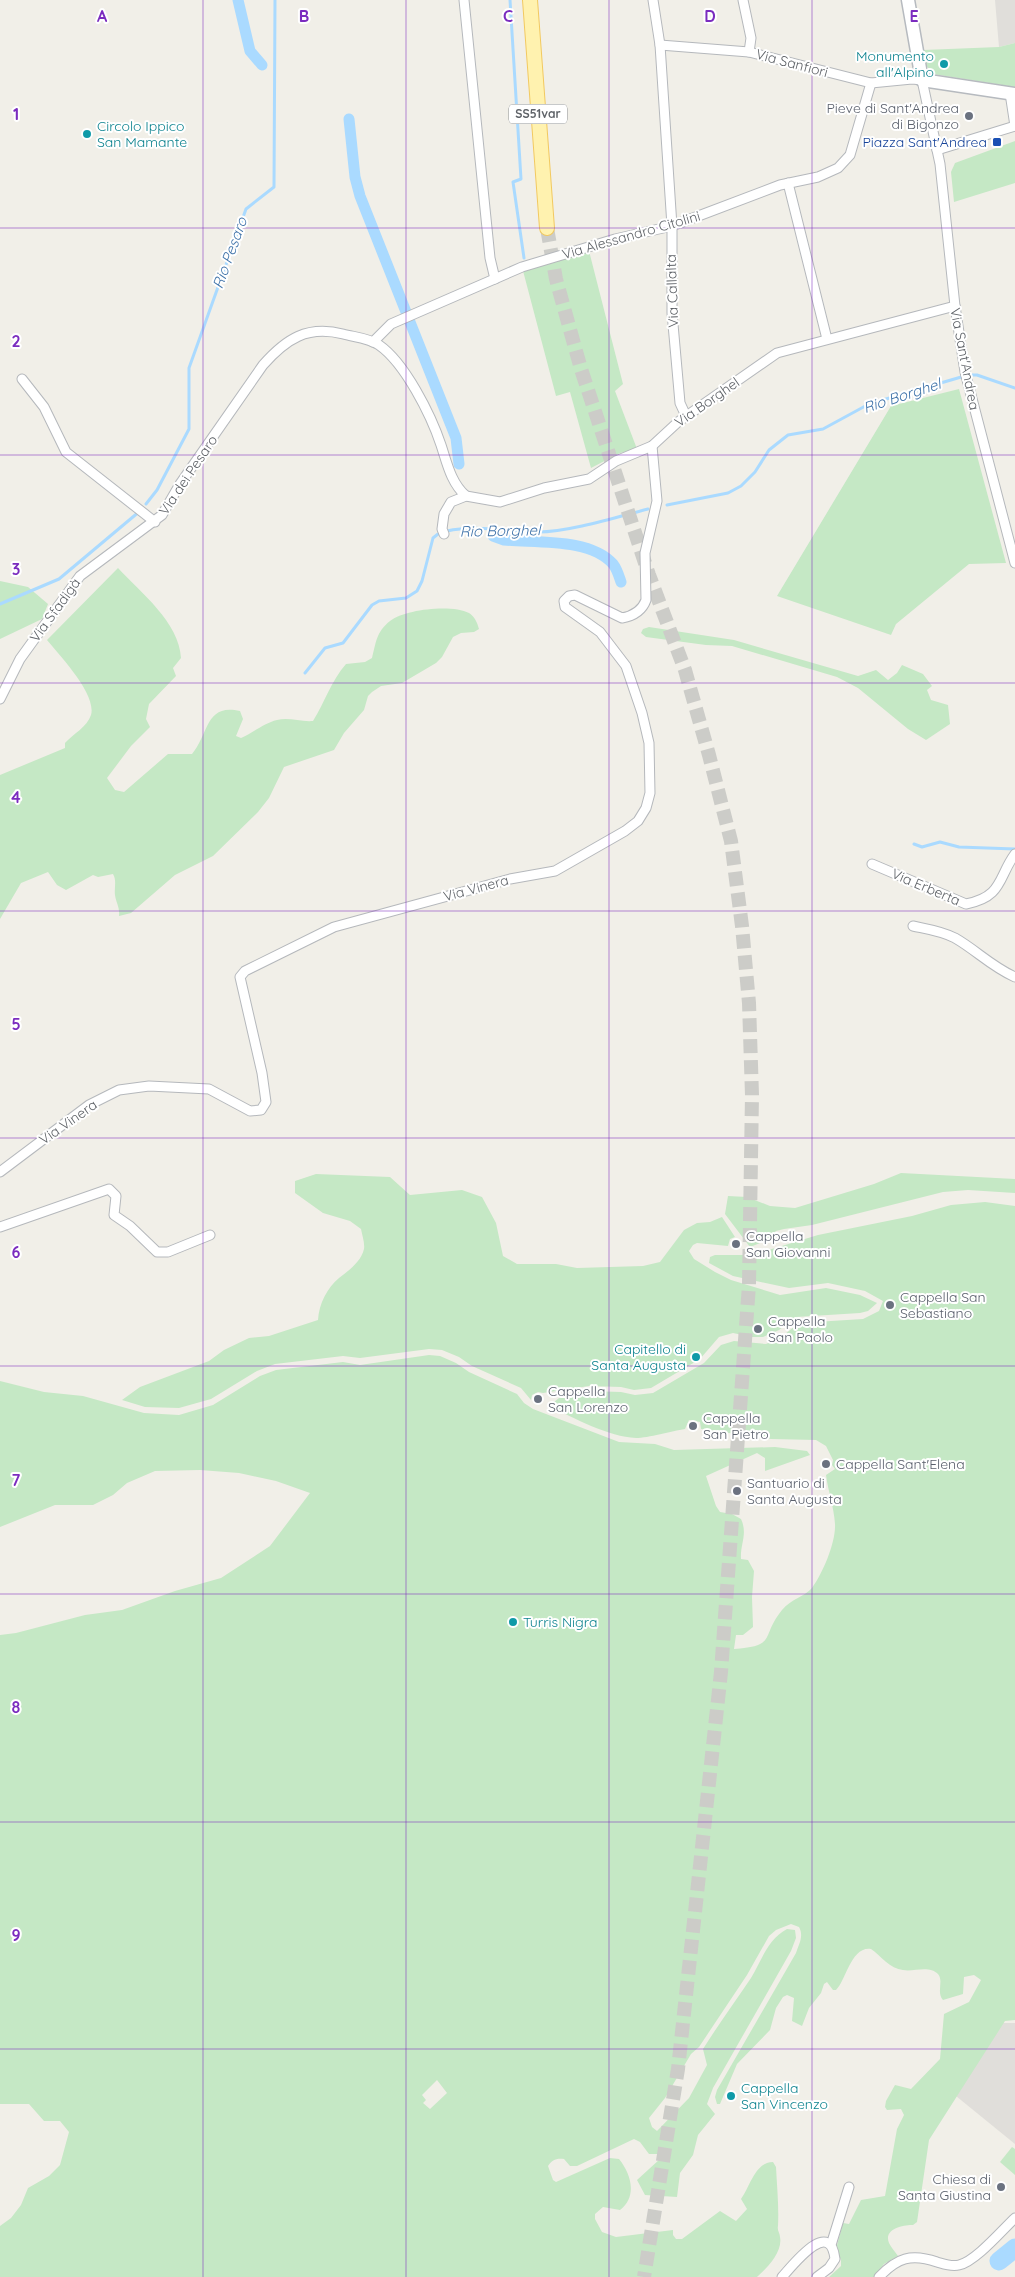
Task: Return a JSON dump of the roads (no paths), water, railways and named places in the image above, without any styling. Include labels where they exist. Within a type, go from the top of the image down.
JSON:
[{"type":"main road","name":"SS51var","points":[[530,0],[546,228]]},
{"type":"street","points":[[464,0],[490,258],[495,279]]},
{"type":"street","name":"Via Callalta","points":[[653,0],[660,46],[672,226],[672,313],[680,403],[686,416]]},
{"type":"street","points":[[743,0],[751,38],[750,52]]},
{"type":"street","points":[[908,0],[922,80],[1012,94],[1015,126],[937,150]]},
{"type":"street","name":"Via Sanfiori","points":[[660,46],[750,52],[871,83],[905,79],[922,80]]},
{"type":"street","name":"Via Sant'Andrea","points":[[922,80],[937,150],[955,306],[966,375],[1015,563]]},
{"type":"street","name":"Via Alessandro Citolini","points":[[373,342],[384,330],[398,321],[522,267],[578,249],[672,226],[788,183],[818,177],[838,168],[848,159],[859,128],[871,83]]},
{"type":"street","points":[[788,183],[827,339]]},
{"type":"street","name":"Via Borghel","points":[[466,496],[500,502],[544,488],[581,482],[604,470],[616,461],[652,446],[672,426],[717,396],[770,356],[827,339],[955,306]]},
{"type":"street","name":"Via dei Pesaro","points":[[22,379],[44,407],[66,452],[155,522],[162,515],[180,484],[275,352],[288,341],[315,331],[331,331],[373,342]]},
{"type":"street","points":[[373,342],[380,346],[395,362],[418,394],[435,427],[458,489],[466,496],[451,502],[444,514],[443,532]]},
{"type":"street","name":"Via Vinera","points":[[0,1172],[89,1105],[119,1090],[149,1086],[209,1089],[250,1111],[261,1110],[266,1102],[262,1073],[240,978],[245,971],[334,927],[510,879],[555,872],[625,832],[638,821],[649,802],[651,783],[649,742],[626,666],[600,632],[565,607],[564,601],[569,596],[576,595],[622,618],[628,617],[643,607],[646,600],[645,553],[657,501],[652,446]]},
{"type":"street","name":"Via Sfadigà","points":[[0,699],[20,658],[80,576],[155,522]]},
{"type":"street","name":"Via Erberta","points":[[872,864],[966,904],[986,896],[997,889],[1015,854]]},
{"type":"street","points":[[913,926],[934,930],[954,938],[996,968],[1015,977]]},
{"type":"street","points":[[0,1227],[109,1189],[116,1196],[114,1215],[130,1226],[157,1252],[168,1252],[210,1235]]},
{"type":"street","points":[[817,2277],[829,2268],[835,2258],[831,2244],[849,2187]]},
{"type":"street","points":[[879,2277],[890,2265],[914,2256],[921,2256],[947,2266],[959,2265],[969,2261],[1015,2218]]},
{"type":"street","points":[[782,2277],[813,2244],[823,2242],[831,2244]]},
{"type":"waterway","points":[[238,0],[250,51],[262,65]]},
{"type":"waterway","name":"Rio Pesaro","points":[[146,504],[157,490],[189,429],[189,368],[246,209],[274,187],[275,0]]},
{"type":"waterway","points":[[510,0],[521,179],[513,182],[524,258]]},
{"type":"waterway","points":[[349,119],[355,177],[360,196],[456,438],[459,464]]},
{"type":"waterway","name":"Rio Borghel","points":[[667,505],[728,493],[741,486],[755,472],[769,450],[788,435],[823,429],[869,404],[968,375],[977,375],[1015,388]]},
{"type":"waterway","name":"Rio Borghel","points":[[305,673],[325,648],[343,643],[372,605],[379,601],[406,598],[417,591],[422,581],[433,538],[438,534],[473,528],[538,532],[564,530],[648,509]]},
{"type":"waterway","name":"Rio Pesaro","points":[[0,604],[59,579],[140,511]]},
{"type":"waterway","points":[[493,536],[504,540],[562,543],[591,550],[613,564],[621,582]]},
{"type":"waterway","points":[[914,844],[922,847],[940,842],[959,847],[1015,849]]},
{"type":"waterway","points":[[999,2261],[1015,2248]]},
{"type":"tunnel","points":[[547,228],[556,279],[581,369],[649,575],[685,670],[709,755],[731,841],[742,926],[749,1003],[752,1095],[749,1285],[721,1672],[678,2069],[644,2277]]},
{"type":"place","name":"Monumento all'Alpino","points":[[944,64]]},
{"type":"place","name":"Pieve di Sant'Andrea di Bigonzo","points":[[969,116]]},
{"type":"place","name":"Circolo Ippico San Mamante","points":[[87,134]]},
{"type":"place","name":"Piazza Sant'Andrea","points":[[997,142]]},
{"type":"place","name":"Cappella San Giovanni","points":[[736,1244]]},
{"type":"place","name":"Cappella San Sebastiano","points":[[890,1305]]},
{"type":"place","name":"Cappella San Paolo","points":[[758,1329]]},
{"type":"place","name":"Capitello di Santa Augusta","points":[[696,1357]]},
{"type":"place","name":"Cappella San Lorenzo","points":[[538,1399]]},
{"type":"place","name":"Cappella San Pietro","points":[[693,1426]]},
{"type":"place","name":"Cappella Sant'Elena","points":[[826,1464]]},
{"type":"place","name":"Santuario di Santa Augusta","points":[[737,1491]]},
{"type":"place","name":"Turris Nigra","points":[[513,1622]]},
{"type":"place","name":"Cappella San Vincenzo","points":[[731,2096]]},
{"type":"place","name":"Chiesa di Santa Giustina","points":[[1001,2187]]}]
